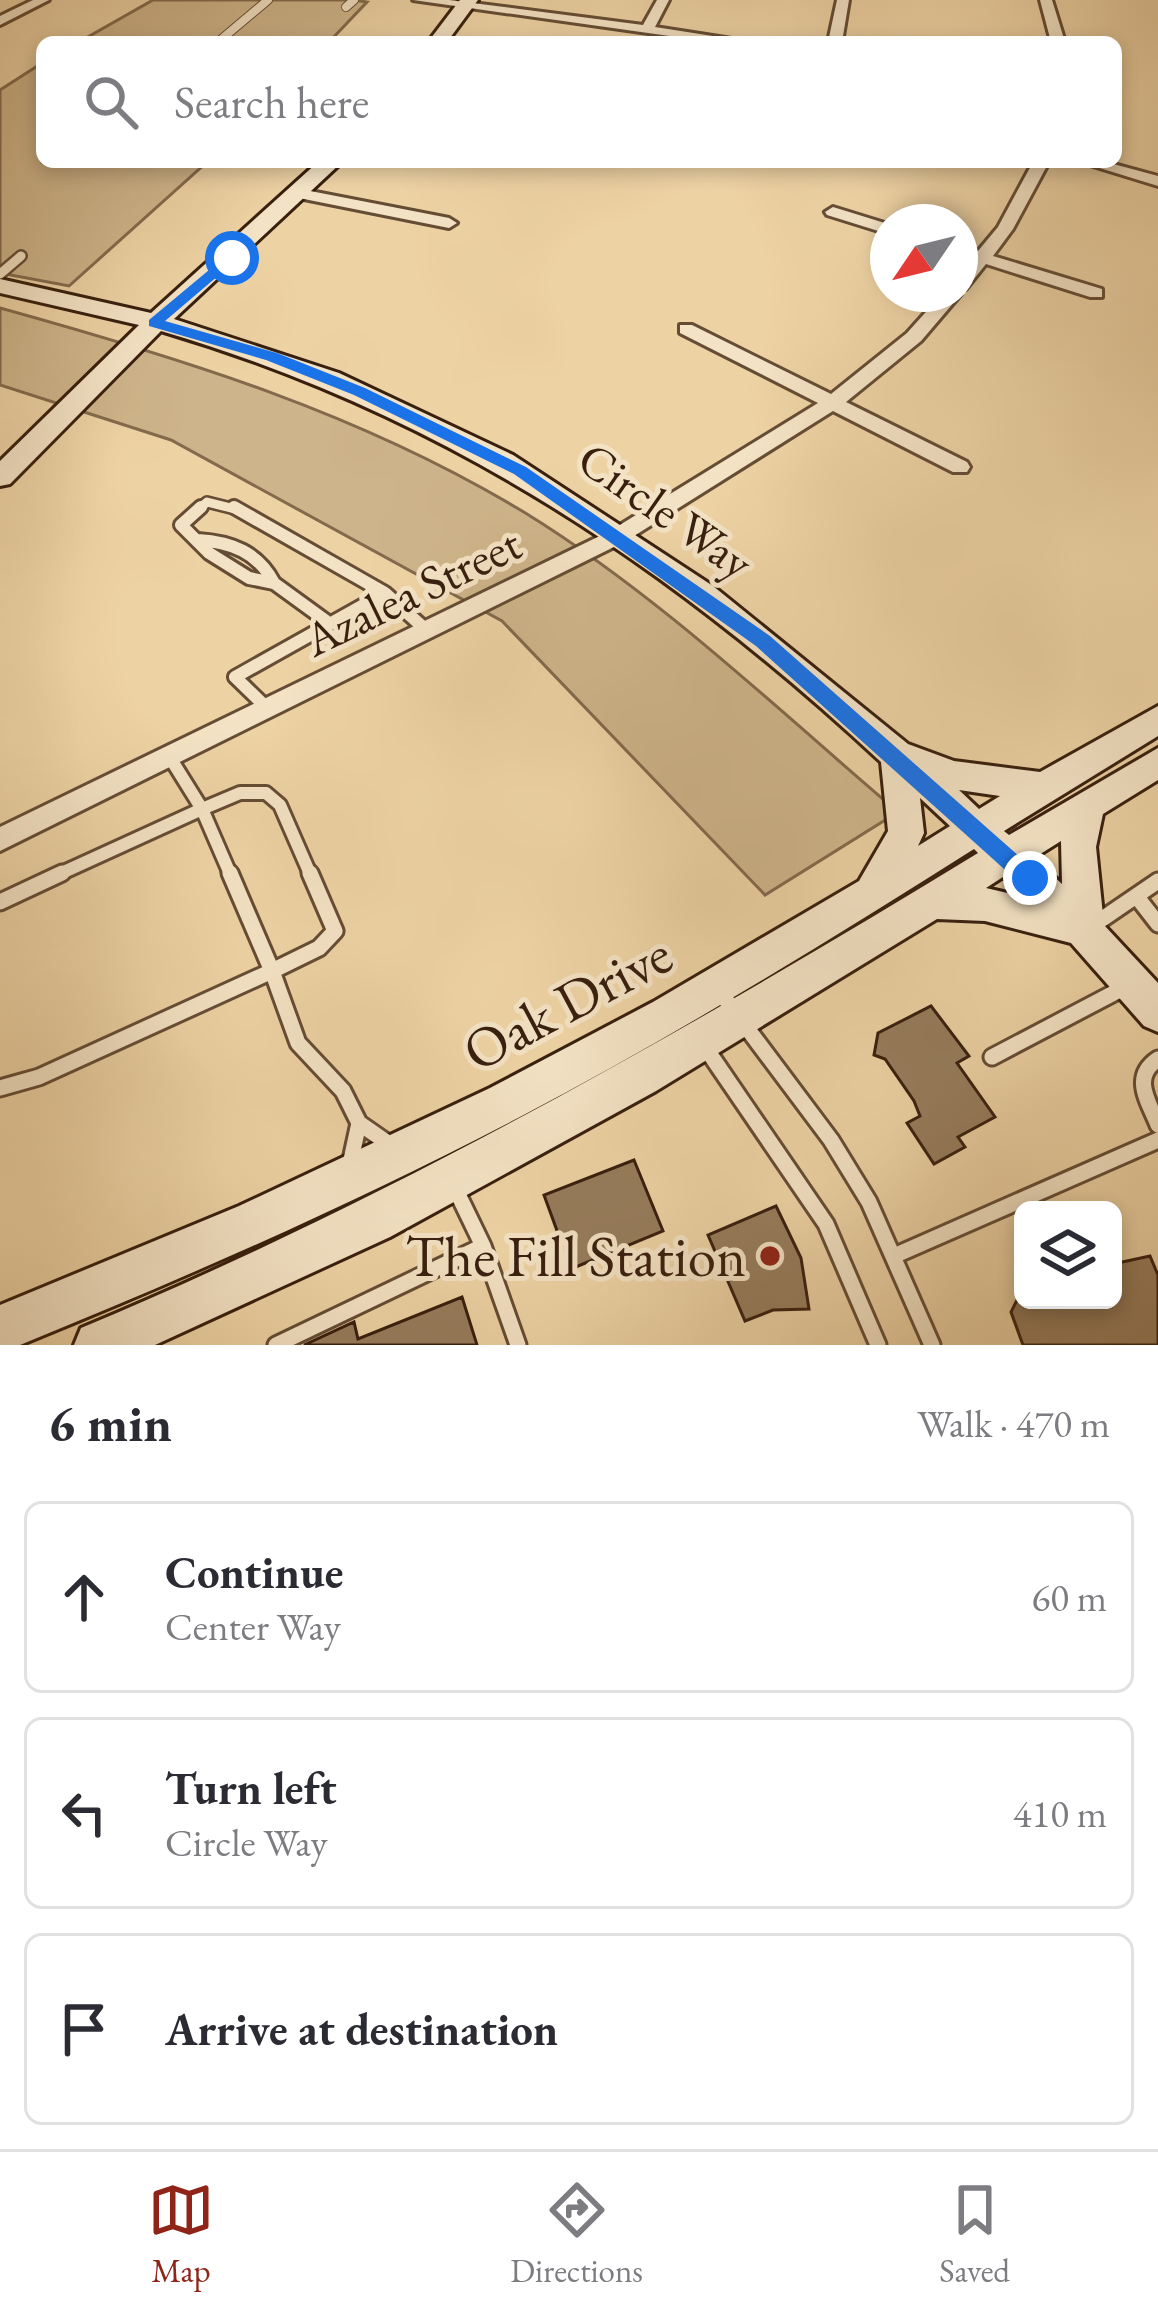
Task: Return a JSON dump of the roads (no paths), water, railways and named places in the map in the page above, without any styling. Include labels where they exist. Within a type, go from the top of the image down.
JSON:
[{"type":"main road","points":[[442,36],[468,2]]},
{"type":"main road","points":[[0,477],[154,323],[325,168]]},
{"type":"main road","name":"Circle Way","points":[[0,286],[272,357],[430,423],[520,470],[763,641],[898,755],[1085,930],[1146,998]]},
{"type":"main road","name":"Oak Drive","points":[[98,1345],[353,1230],[450,1178],[689,1026],[933,902],[1043,787],[1158,719]]},
{"type":"main road","points":[[872,890],[906,833],[898,755],[953,776],[1043,787]]},
{"type":"main road","name":"Oak Drive","points":[[729,1004],[872,890],[1087,806],[1158,762]]},
{"type":"main road","points":[[933,902],[985,904],[1085,930],[1078,847],[1087,806]]},
{"type":"main road","name":"Oak Drive","points":[[0,1328],[145,1272],[689,1026]]},
{"type":"street","points":[[3,17],[44,0]]},
{"type":"street","points":[[419,0],[468,2],[709,36]]},
{"type":"street","points":[[650,26],[663,0]]},
{"type":"street","points":[[836,36],[843,0]]},
{"type":"street","points":[[978,264],[1038,168]]},
{"type":"street","points":[[1110,168],[1158,181]]},
{"type":"street","points":[[300,194],[449,223]]},
{"type":"street","points":[[833,212],[870,223]]},
{"type":"street","points":[[978,256],[1096,293]]},
{"type":"street","name":"Azalea Street","points":[[0,840],[618,536],[833,402],[914,337],[936,312]]},
{"type":"street","points":[[686,329],[960,467]]},
{"type":"lane","points":[[225,36],[268,0]]},
{"type":"lane","points":[[346,7],[354,0]]},
{"type":"lane","points":[[0,274],[21,256]]},
{"type":"lane","points":[[329,623],[274,583],[249,578],[182,525],[207,502],[227,503],[385,593],[424,628]]},
{"type":"lane","points":[[198,540],[225,540],[267,565],[274,583]]},
{"type":"lane","points":[[267,708],[236,677],[385,593]]},
{"type":"lane","points":[[169,756],[202,809],[298,1043],[343,1090],[359,1123],[401,1153]]},
{"type":"lane","points":[[0,902],[240,793],[266,793],[280,805],[335,931],[319,948],[272,971],[39,1077],[0,1088]]},
{"type":"lane","points":[[1085,930],[1158,881]]},
{"type":"lane","points":[[1136,897],[1158,923]]},
{"type":"lane","points":[[992,1057],[1146,998]]},
{"type":"lane","points":[[729,1004],[831,1140],[896,1255],[932,1345]]},
{"type":"lane","points":[[689,1026],[806,1189],[840,1252],[878,1345]]},
{"type":"lane","points":[[1158,1059],[1146,1067],[1141,1083],[1158,1124]]},
{"type":"lane","points":[[347,1180],[359,1123]]},
{"type":"lane","points":[[896,1255],[1158,1140]]},
{"type":"lane","points":[[450,1178],[483,1246],[518,1345]]},
{"type":"lane","points":[[276,1345],[483,1246]]},
{"type":"place","name":"The Fill Station","points":[[770,1256]]}]
